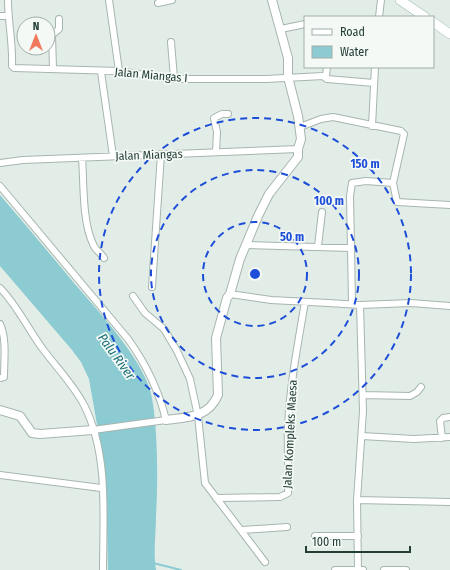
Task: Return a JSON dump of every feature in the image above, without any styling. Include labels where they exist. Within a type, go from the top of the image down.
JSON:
[{"type":"main road","points":[[400,0],[424,16]]},
{"type":"main road","points":[[434,23],[450,34]]},
{"type":"street","points":[[0,16],[8,16],[8,0]]},
{"type":"street","points":[[109,0],[119,71]]},
{"type":"street","points":[[158,3],[172,0]]},
{"type":"street","points":[[0,410],[20,416],[32,433],[40,434],[95,430],[198,416],[210,408],[218,395],[216,338],[227,298],[230,294],[235,272],[258,216],[269,194],[298,157],[298,149],[302,139],[288,77],[288,58],[272,0]]},
{"type":"street","points":[[379,16],[381,0]]},
{"type":"street","name":"Jalan Miangas I","points":[[8,16],[13,44],[12,66],[38,69],[53,68],[101,72],[119,71],[174,78],[266,79],[326,76],[327,79],[374,84]]},
{"type":"street","points":[[53,68],[52,35],[59,29],[60,19]]},
{"type":"street","points":[[281,29],[304,24]]},
{"type":"street","points":[[171,42],[174,78]]},
{"type":"street","points":[[326,76],[327,68]]},
{"type":"street","points":[[372,126],[375,68]]},
{"type":"street","points":[[101,72],[113,156]]},
{"type":"street","points":[[216,152],[214,118],[222,114],[228,114]]},
{"type":"street","points":[[300,127],[321,119],[333,117],[401,131],[404,134],[393,184],[397,202],[450,205]]},
{"type":"street","name":"Jalan Miangas","points":[[0,163],[23,160],[298,149]]},
{"type":"street","points":[[152,287],[161,154]]},
{"type":"street","points":[[82,158],[87,217],[91,238],[93,245],[104,258]]},
{"type":"street","points":[[352,304],[350,196],[352,183],[366,181],[393,184]]},
{"type":"street","points":[[0,186],[128,339],[144,363],[160,396],[163,421]]},
{"type":"street","points":[[318,246],[322,212]]},
{"type":"street","points":[[246,245],[351,248]]},
{"type":"street","points":[[0,288],[43,349],[76,392],[89,415],[95,430],[102,488],[103,570]]},
{"type":"street","points":[[230,294],[271,300],[305,302],[360,305],[410,303],[450,306]]},
{"type":"street","points":[[132,296],[144,313],[164,329],[177,351],[190,379],[198,416],[205,483],[265,562]]},
{"type":"street","name":"Jalan Kompleks Maesa","points":[[216,498],[280,497],[288,494],[290,467],[288,427],[294,363],[305,302]]},
{"type":"street","points":[[358,570],[357,500],[362,436],[363,395],[360,305]]},
{"type":"street","points":[[0,324],[4,336],[4,377],[0,378]]},
{"type":"street","points":[[363,395],[410,396],[417,392],[421,387]]},
{"type":"street","points":[[442,438],[440,421],[443,418],[450,417]]},
{"type":"street","points":[[362,436],[414,439],[450,437]]},
{"type":"street","points":[[0,475],[102,488]]},
{"type":"street","points":[[357,500],[450,502]]},
{"type":"street","points":[[242,530],[287,527]]},
{"type":"street","points":[[315,536],[358,536]]},
{"type":"street","points":[[335,570],[363,570]]},
{"type":"street","points":[[384,570],[406,570]]},
{"type":"water","name":"Palu River","points":[[0,195],[108,322],[131,353],[148,384],[154,411],[157,457],[156,570],[108,570],[106,487],[102,453],[89,379],[81,362],[72,350],[0,266]]},
{"type":"waterway","points":[[153,563],[181,570]]}]
